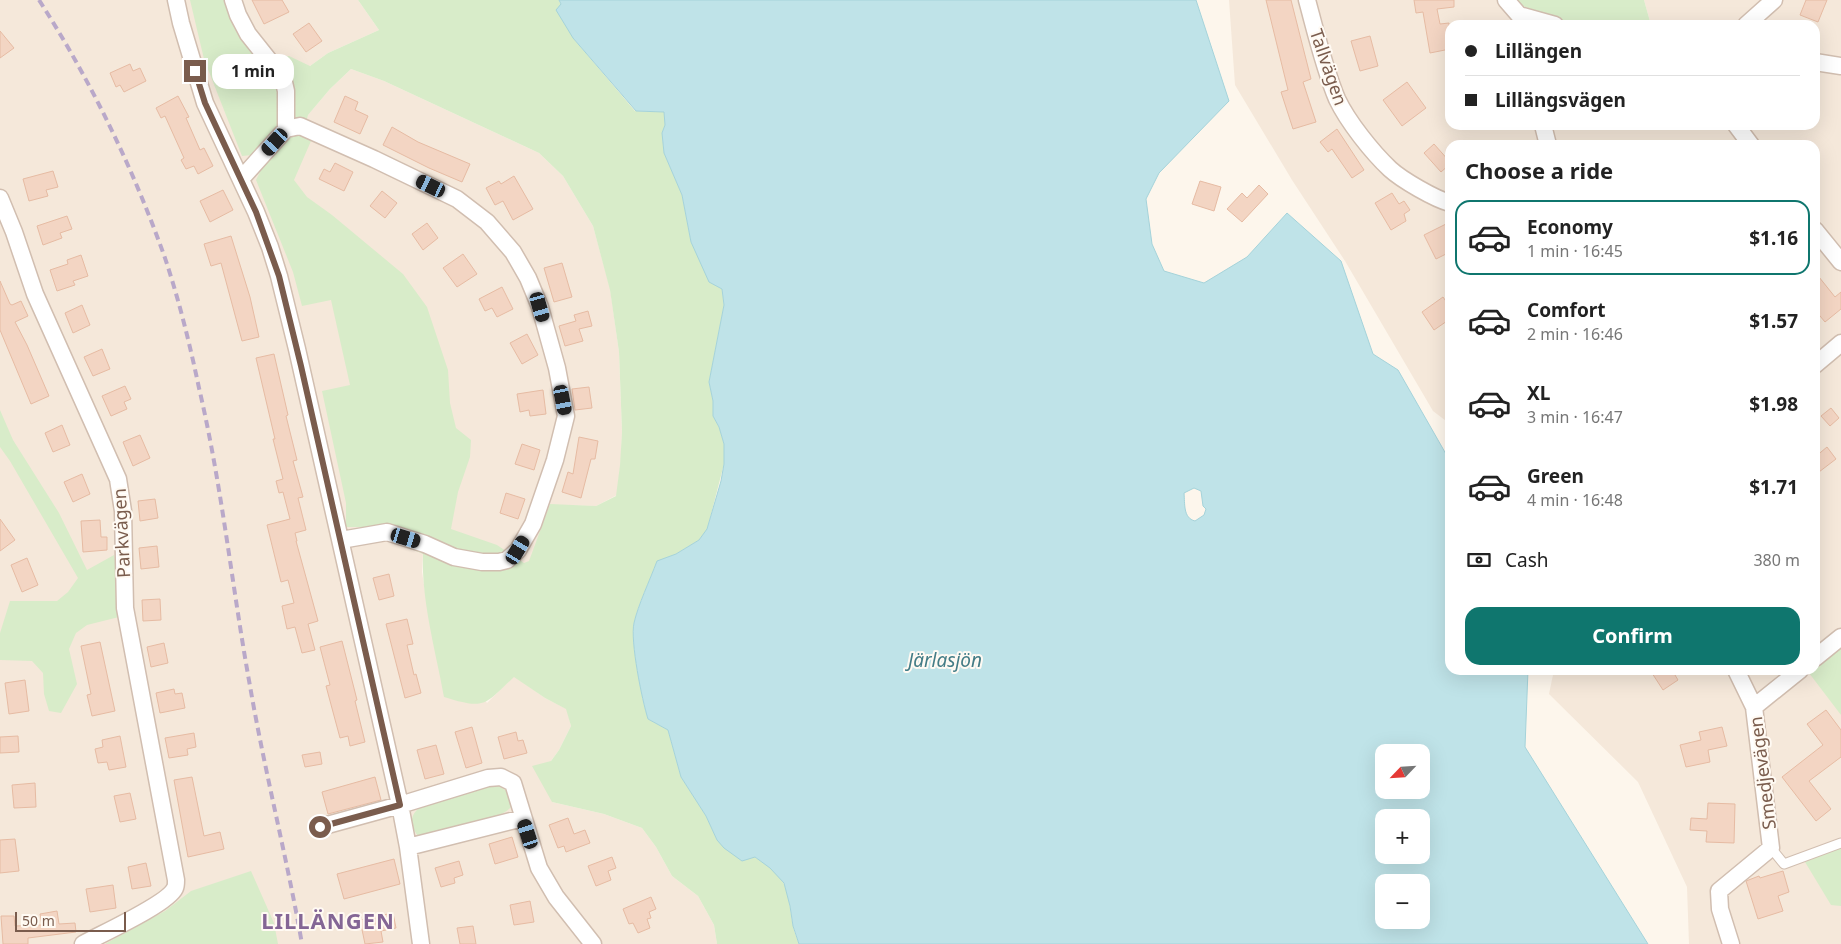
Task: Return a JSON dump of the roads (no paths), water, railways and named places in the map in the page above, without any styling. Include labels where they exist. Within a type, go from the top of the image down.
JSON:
[{"type":"street","points":[[176,0],[205,103],[242,179],[279,276],[341,540],[400,805],[408,847],[421,944]]},
{"type":"street","points":[[233,0],[238,16],[248,34],[283,78],[286,91],[286,129]]},
{"type":"street","name":"Tallvägen","points":[[1307,0],[1327,73],[1338,100],[1352,125],[1391,170],[1438,200],[1445,202]]},
{"type":"street","points":[[1506,0],[1520,20]]},
{"type":"street","points":[[1752,20],[1774,0]]},
{"type":"street","points":[[1820,63],[1841,66]]},
{"type":"street","points":[[242,179],[286,129],[300,126],[458,199],[487,222],[513,252],[528,278],[540,307],[554,359],[566,416],[555,460],[533,524],[518,550],[507,560],[482,562],[454,557],[425,544],[387,532],[341,540]]},
{"type":"street","name":"Parkvägen","points":[[0,198],[11,223],[35,294],[118,479],[123,511],[124,608],[167,824],[176,880],[175,888],[169,895],[152,907],[83,944]]},
{"type":"street","points":[[1820,236],[1841,262]]},
{"type":"street","points":[[1820,361],[1841,343]]},
{"type":"street","points":[[1820,654],[1841,637]]},
{"type":"street","name":"Smedjevägen","points":[[1731,944],[1720,909],[1719,891],[1771,848],[1754,707],[1738,675]]},
{"type":"street","points":[[1754,707],[1794,675]]},
{"type":"street","points":[[320,827],[488,778],[501,777],[513,783],[538,868],[556,897],[593,944]]},
{"type":"street","points":[[408,847],[522,814]]},
{"type":"lane","points":[[1771,848],[1784,864],[1841,843]]},
{"type":"water","name":"Järlasjön","points":[[559,0],[1196,0],[1229,101],[1159,173],[1146,199],[1152,244],[1164,271],[1204,283],[1247,257],[1287,213],[1341,261],[1373,354],[1398,370],[1445,452],[1445,675],[1528,675],[1525,747],[1648,944],[799,944],[793,926],[784,883],[770,868],[755,857],[742,861],[724,848],[717,840],[706,816],[681,777],[668,730],[648,719],[637,671],[633,632],[634,623],[657,561],[676,554],[699,540],[707,529],[721,481],[724,464],[724,444],[719,427],[713,416],[713,401],[709,382],[724,305],[722,289],[709,282],[691,242],[682,195],[664,153],[662,133],[665,125],[664,112],[636,111],[573,38],[556,10],[561,4]],"holes":[[[1194,488],[1201,491],[1203,506],[1206,509],[1204,515],[1195,521],[1188,517],[1184,493]]]},
{"type":"railway","points":[[39,0],[93,93],[125,158],[153,224],[180,306],[207,425],[256,719],[302,944]]},
{"type":"district","name":"LILLÄNGEN","points":[[328,920]]}]
